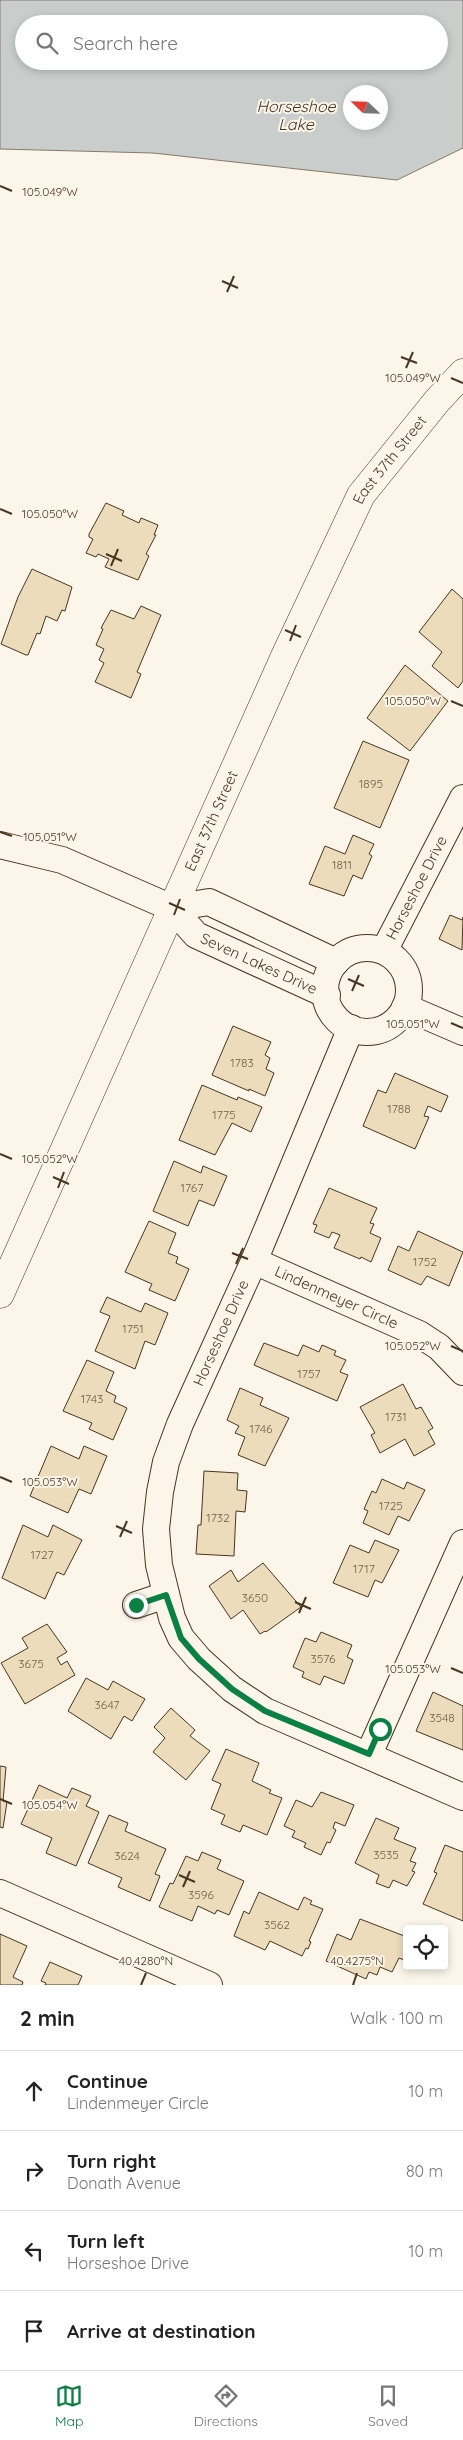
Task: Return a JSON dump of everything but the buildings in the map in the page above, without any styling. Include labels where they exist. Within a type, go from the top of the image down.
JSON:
[{"type":"main road","name":"East 37th Street","points":[[0,1294],[286,654],[361,495],[437,401],[463,373]]},
{"type":"street","name":"Horseshoe Drive","points":[[384,951],[463,798]]},
{"type":"street","name":"Seven Lakes Drive","points":[[0,845],[62,860],[172,908],[196,935],[326,995]]},
{"type":"street","points":[[172,908],[209,902],[336,962]]},
{"type":"street","points":[[371,948],[384,951],[395,958],[403,968],[408,981],[409,994],[405,1007],[398,1018],[382,1028],[364,1031],[346,1040],[340,1021],[332,1011],[326,995],[329,973],[336,962],[346,954],[358,949],[371,948]]},
{"type":"street","points":[[405,1007],[463,1032]]},
{"type":"street","name":"Horseshoe Drive","points":[[346,1040],[254,1261],[180,1424],[166,1462],[160,1492],[156,1529],[159,1565],[166,1595],[181,1638],[199,1659],[232,1689],[265,1711],[369,1754],[463,1797]]},
{"type":"street","name":"Lindenmeyer Circle","points":[[254,1261],[419,1334],[439,1347],[463,1372]]},
{"type":"street","points":[[369,1754],[463,1542]]},
{"type":"street","points":[[136,1605],[166,1595]]},
{"type":"street","points":[[0,1893],[209,1985]]},
{"type":"water","name":"Horseshoe Lake","points":[[0,0],[463,0],[463,148],[397,180],[153,153],[0,149]]},
{"type":"route","points":[[136,1605],[166,1595],[172,1618],[181,1638],[199,1659],[232,1689],[265,1711],[369,1754],[380,1729]]}]
